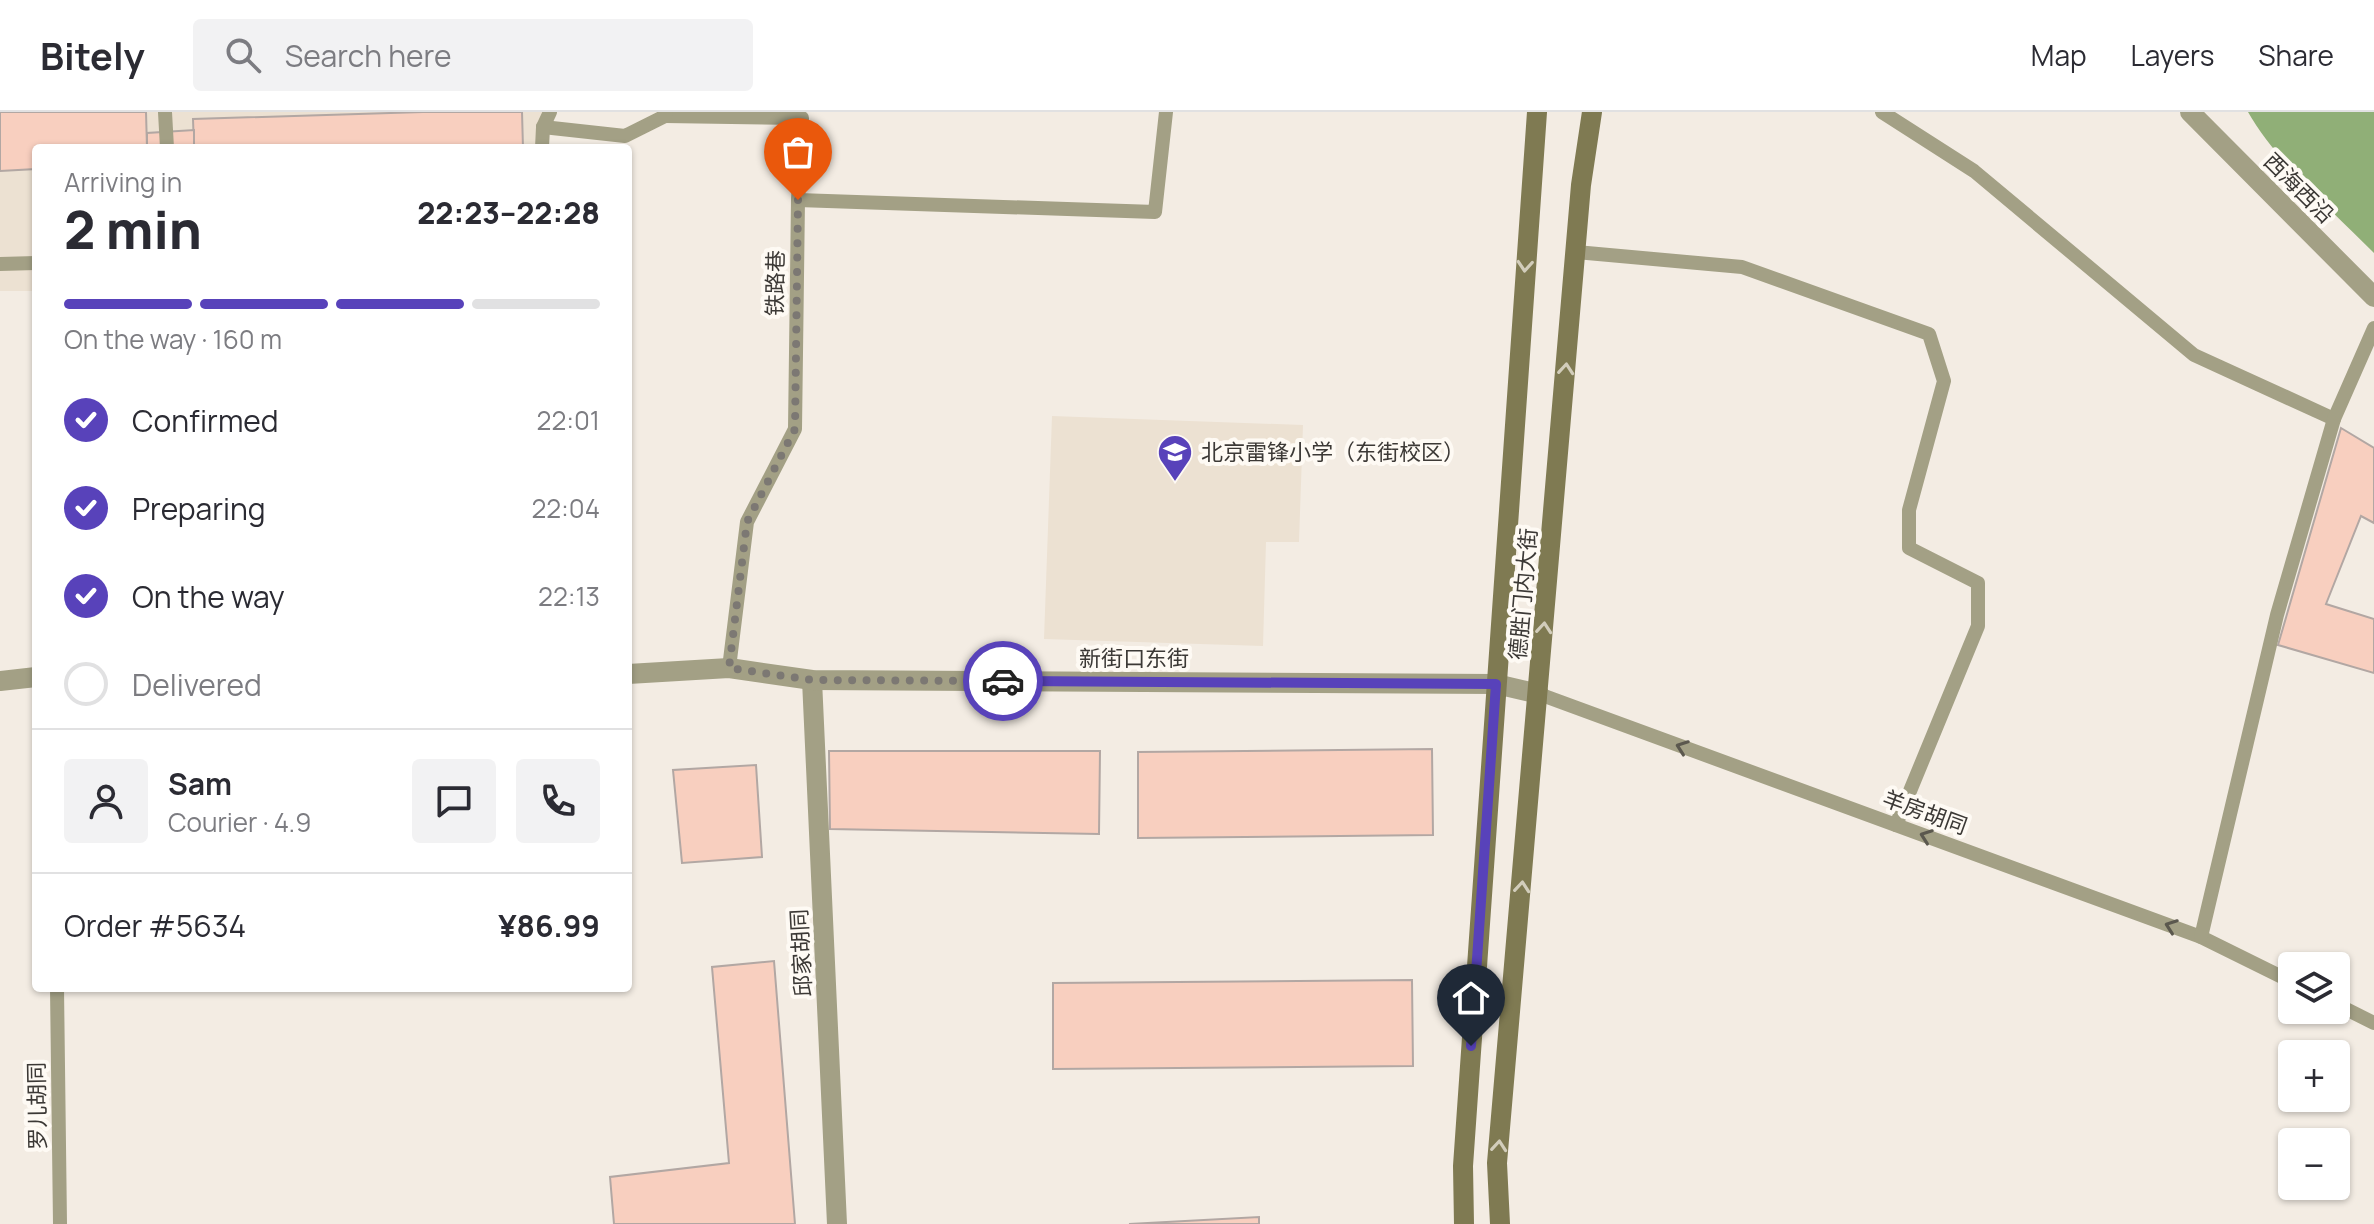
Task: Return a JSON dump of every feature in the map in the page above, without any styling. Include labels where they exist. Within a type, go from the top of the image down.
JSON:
[{"type":"main road","name":"德胜门内大街","points":[[1464,1224],[1463,1166],[1537,112]]},
{"type":"main road","name":"德胜门内大街","points":[[1530,188],[1552,112]]},
{"type":"main road","name":"德胜门内大街","points":[[1500,1224],[1497,1163],[1581,185],[1592,112]]},
{"type":"street","name":"西海西沿","points":[[2190,112],[2374,297]]},
{"type":"street","name":"新街口东街","points":[[632,674],[729,668],[812,680],[1496,684],[1539,694]]},
{"type":"street","points":[[0,681],[32,677]]},
{"type":"street","name":"邱家胡同","points":[[812,680],[837,1224]]},
{"type":"lane","points":[[165,112],[167,144]]},
{"type":"lane","points":[[542,144],[543,127],[550,112]]},
{"type":"lane","points":[[798,200],[1155,212],[1166,112]]},
{"type":"lane","points":[[1882,112],[1974,171],[2194,355],[2334,419]]},
{"type":"lane","points":[[543,127],[625,136],[666,114]]},
{"type":"lane","name":"铁路巷","points":[[666,114],[802,118],[795,429],[747,522],[729,668]]},
{"type":"lane","points":[[1576,252],[1742,267],[1929,334],[1944,381],[1909,510],[1909,548],[1978,583],[1978,626],[1896,825]]},
{"type":"lane","points":[[0,264],[32,263]]},
{"type":"lane","points":[[2201,937],[2277,615],[2334,419],[2374,328]]},
{"type":"lane","name":"羊房胡同","points":[[1539,694],[2201,937],[2278,975]]},
{"type":"lane","name":"罗儿胡同","points":[[57,992],[60,1224]]},
{"type":"lane","points":[[2350,1011],[2374,1023]]},
{"type":"shaded area","points":[[0,112],[547,112],[544,144],[32,144],[32,291],[0,291]]},
{"type":"shaded area","points":[[2248,112],[2374,112],[2374,253],[2289,167]]},
{"type":"shaded area","name":"北京雷锋小学（东街校区）","points":[[1052,416],[1303,425],[1299,542],[1266,542],[1263,646],[1044,639]]},
{"type":"building","points":[[0,112],[146,112],[147,144],[32,144],[32,169],[0,171]]},
{"type":"building","points":[[522,112],[523,144],[194,144],[193,119]]},
{"type":"building","points":[[194,130],[194,144],[147,144],[147,133]]},
{"type":"building","points":[[2341,428],[2374,448],[2374,523],[2361,516],[2326,604],[2374,619],[2374,673],[2278,645]]},
{"type":"building","points":[[1432,749],[1433,835],[1138,838],[1138,752]]},
{"type":"building","points":[[829,751],[1100,751],[1099,834],[830,829]]},
{"type":"building","points":[[756,765],[762,857],[682,863],[673,770]]},
{"type":"building","points":[[774,961],[795,1224],[614,1224],[610,1177],[729,1163],[712,967]]},
{"type":"building","points":[[1412,980],[1413,1066],[1053,1069],[1053,983]]},
{"type":"building","points":[[1259,1217],[1259,1224],[1129,1224]]},
{"type":"way so far","points":[[798,200],[795,429],[747,522],[729,668],[812,680],[1003,681]]},
{"type":"place","name":"北京雷锋小学（东街校区）","points":[[1175,483]]},
{"type":"route","points":[[1003,681],[1496,684],[1471,1046]]}]
